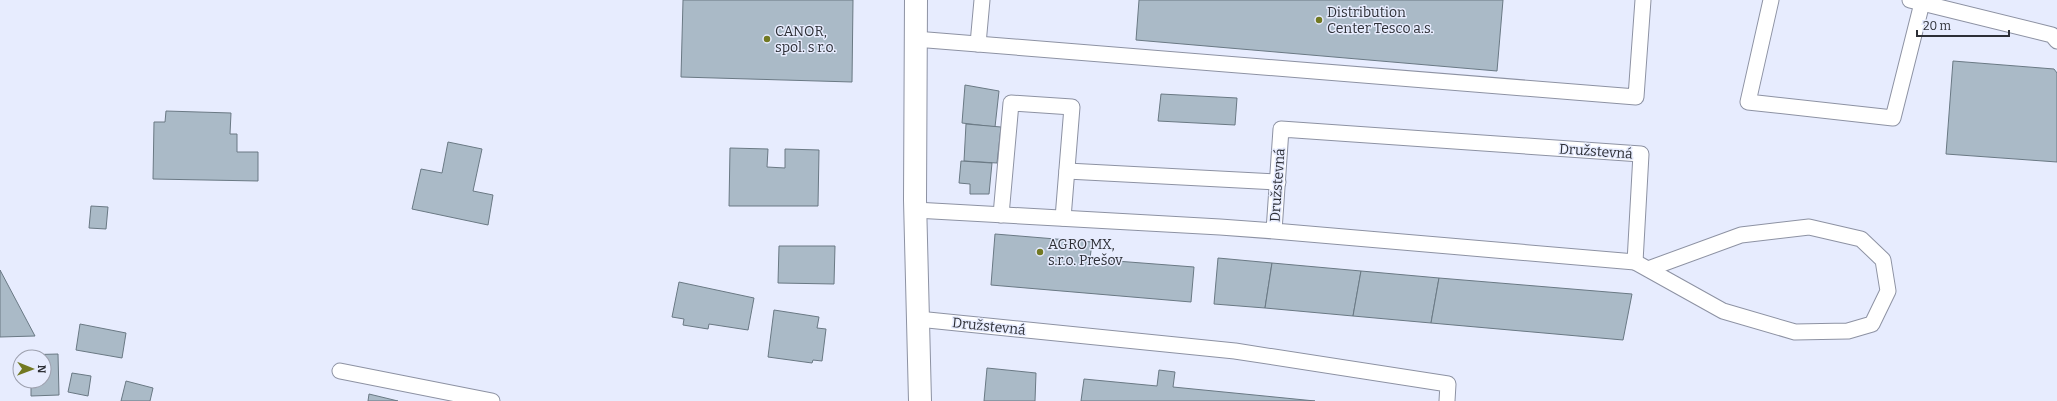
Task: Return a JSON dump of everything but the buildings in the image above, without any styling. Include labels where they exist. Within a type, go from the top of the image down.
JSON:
[{"type":"street","points":[[916,0],[915,210],[920,401]]},
{"type":"lane","points":[[978,44],[982,0]]},
{"type":"lane","points":[[916,39],[1636,97],[1643,0]]},
{"type":"lane","points":[[1771,0],[1748,102],[1893,118],[1916,2],[2052,35],[2057,41]]},
{"type":"lane","points":[[1001,215],[1011,103],[1072,107],[1063,218]]},
{"type":"lane","name":"Družstevná","points":[[915,210],[1274,232],[1642,265],[1641,154],[1281,129],[1274,232]]},
{"type":"lane","points":[[1067,171],[1278,182]]},
{"type":"lane","points":[[1809,227],[1860,239],[1883,260],[1888,291],[1872,324],[1848,331],[1795,332],[1723,311],[1642,265],[1741,235],[1809,227]]},
{"type":"lane","name":"Družstevná","points":[[918,319],[1235,351],[1448,384],[1447,401]]},
{"type":"lane","points":[[340,371],[492,401]]},
{"type":"place","name":"Distribution Center Tesco a.s.","points":[[1319,20]]},
{"type":"place","name":"CANOR, spol. s r.o.","points":[[767,39]]},
{"type":"place","name":"AGRO MX, s.r.o. Prešov","points":[[1040,252]]}]
